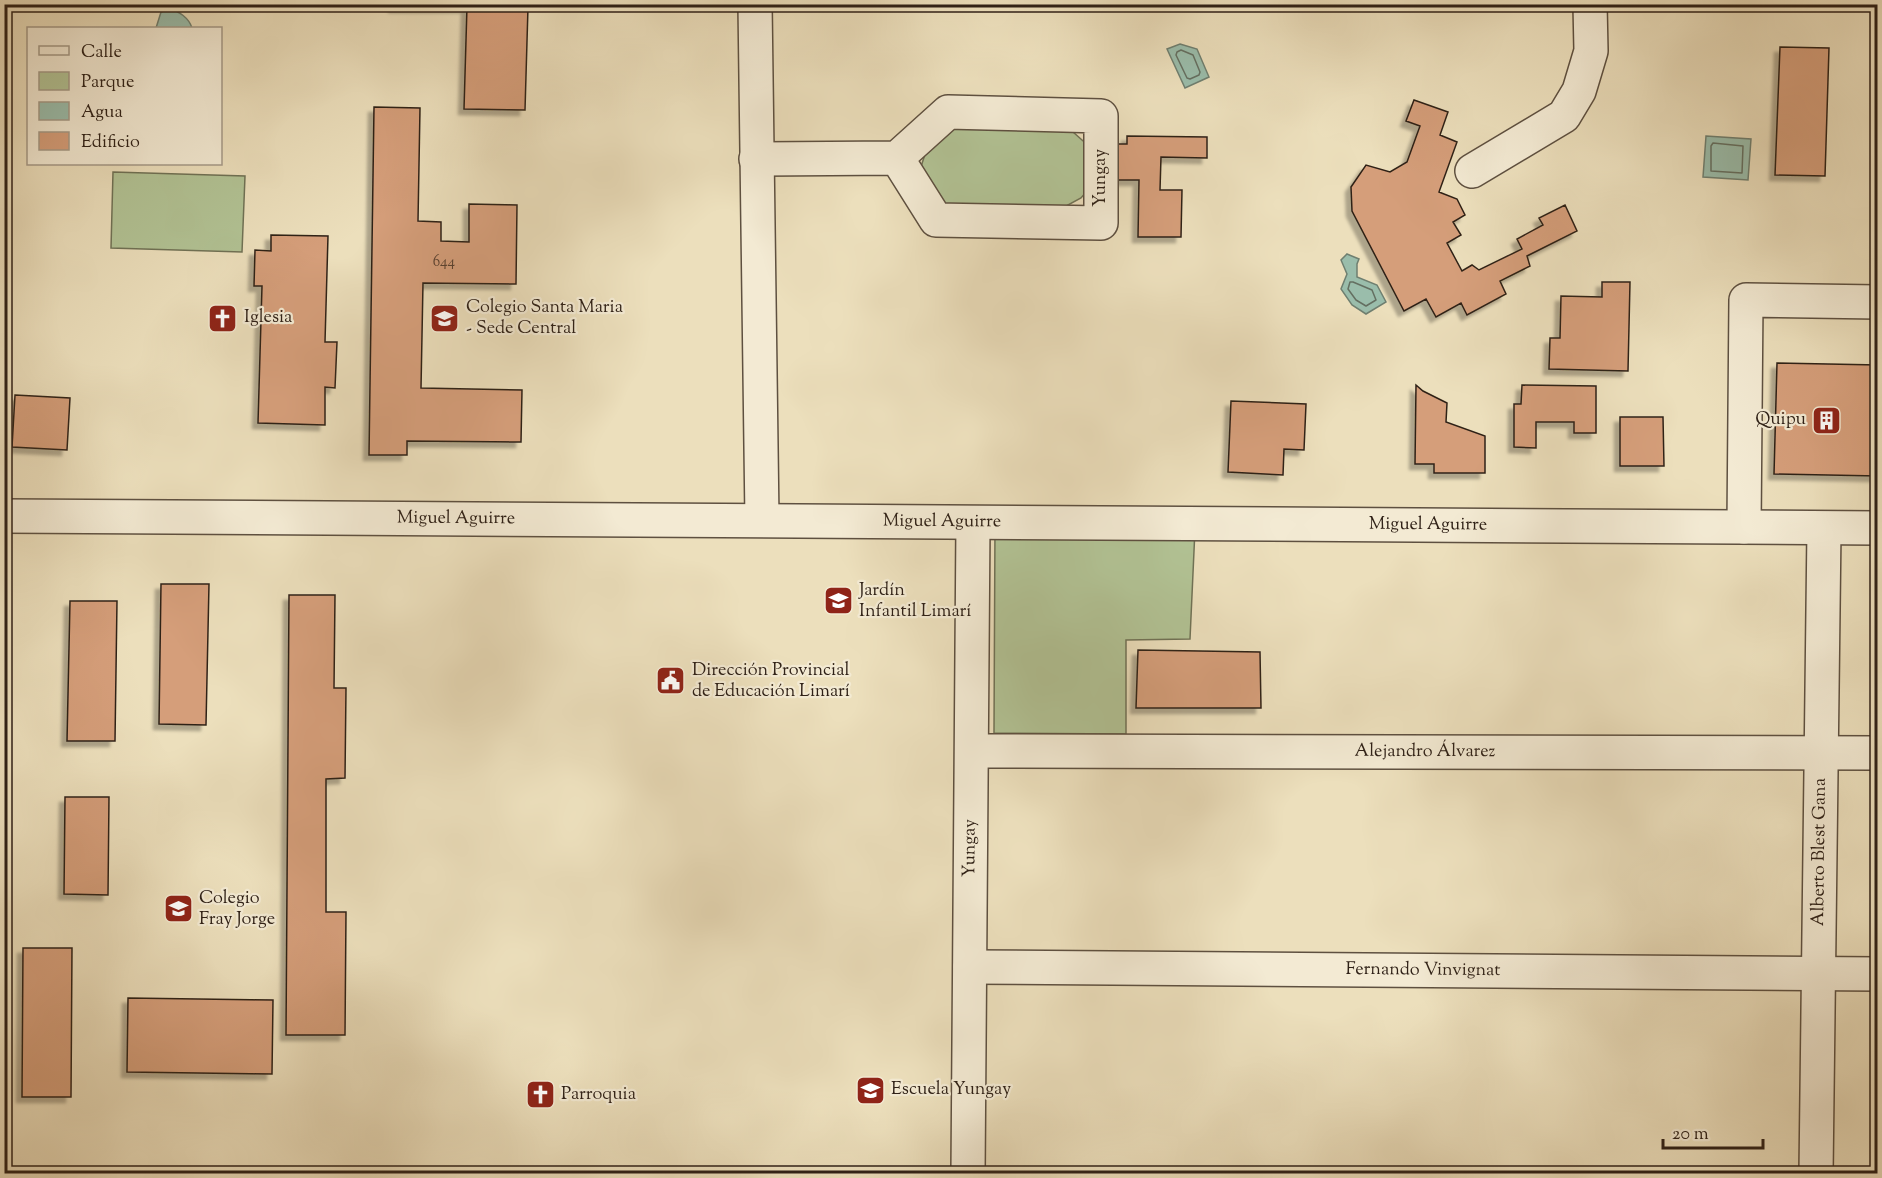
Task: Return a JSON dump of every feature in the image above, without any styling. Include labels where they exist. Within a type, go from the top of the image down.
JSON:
[{"type":"street","points":[[755,4],[762,520]]},
{"type":"street","points":[[1472,171],[1564,116],[1579,91],[1591,51],[1590,4]]},
{"type":"street","name":"Yungay","points":[[948,112],[1101,116],[1101,223],[936,220],[897,158],[948,112]]},
{"type":"street","points":[[756,159],[897,158]]},
{"type":"street","points":[[1744,527],[1746,300],[1878,302]]},
{"type":"street","name":"Miguel Aguirre","points":[[4,516],[1878,528]]},
{"type":"street","name":"Yungay","points":[[968,1173],[972,523]]},
{"type":"street","name":"Alberto Blest Gana","points":[[1816,1173],[1824,529]]},
{"type":"street","name":"Alejandro Álvarez","points":[[972,751],[1878,753]]},
{"type":"street","name":"Fernando Vinvignat","points":[[970,967],[1878,974]]},
{"type":"green space","points":[[952,126],[1073,132],[1091,148],[1093,184],[1081,198],[1057,211],[952,209],[934,196],[919,173],[927,148]]},
{"type":"green space","points":[[113,172],[245,176],[242,252],[111,248]]},
{"type":"green space","points":[[995,524],[1195,529],[1190,639],[1126,640],[1126,734],[994,733]]},
{"type":"water","points":[[169,9],[176,11],[189,21],[192,27],[156,27],[161,12]]},
{"type":"water","points":[[1180,44],[1197,49],[1209,77],[1185,88],[1167,49]]},
{"type":"water","points":[[1706,136],[1751,139],[1748,180],[1703,177]]},
{"type":"water","points":[[1347,254],[1359,259],[1357,277],[1377,285],[1386,302],[1366,314],[1352,305],[1341,289],[1347,274],[1341,260]]},
{"type":"building","points":[[394,4],[528,4],[528,7],[394,7]]},
{"type":"building","points":[[467,6],[528,7],[525,110],[464,109]]},
{"type":"building","points":[[1780,47],[1829,48],[1825,176],[1775,175]]},
{"type":"building","points":[[1414,100],[1448,112],[1440,135],[1457,142],[1439,192],[1457,199],[1465,215],[1453,222],[1461,235],[1447,243],[1462,271],[1472,265],[1479,270],[1522,249],[1517,239],[1543,225],[1539,218],[1565,205],[1577,231],[1527,256],[1530,266],[1500,281],[1506,294],[1467,315],[1461,303],[1436,317],[1426,299],[1404,311],[1352,211],[1351,187],[1366,165],[1390,172],[1407,162],[1420,126],[1406,121]]},
{"type":"building","points":[[374,107],[420,108],[418,221],[441,222],[441,241],[469,242],[469,204],[517,205],[516,284],[423,283],[421,388],[522,390],[521,442],[407,441],[407,455],[369,455]]},
{"type":"building","points":[[1127,136],[1207,137],[1207,158],[1161,157],[1160,190],[1182,190],[1181,237],[1138,237],[1139,180],[1116,180],[1116,144],[1127,144]]},
{"type":"building","points":[[271,235],[328,236],[325,342],[337,342],[335,388],[325,387],[325,425],[258,423],[262,286],[254,286],[255,250],[271,251]]},
{"type":"building","points":[[1602,282],[1630,282],[1628,371],[1549,369],[1550,338],[1560,338],[1561,296],[1602,297]]},
{"type":"building","name":"Quipu","points":[[1777,363],[1878,365],[1878,476],[1774,474]]},
{"type":"building","points":[[1416,385],[1447,403],[1446,422],[1485,436],[1485,473],[1434,473],[1434,464],[1415,464]]},
{"type":"building","points":[[1522,385],[1596,386],[1596,433],[1574,433],[1574,422],[1536,422],[1536,448],[1514,447],[1514,404],[1521,404]]},
{"type":"building","points":[[15,395],[70,398],[67,450],[12,447]]},
{"type":"building","points":[[1231,401],[1306,404],[1304,450],[1284,449],[1283,475],[1228,472]]},
{"type":"building","points":[[1620,417],[1663,417],[1664,466],[1620,466]]},
{"type":"building","points":[[161,584],[209,584],[206,725],[159,724]]},
{"type":"building","points":[[289,595],[335,595],[334,688],[346,688],[345,778],[326,779],[326,912],[346,912],[345,1035],[286,1035]]},
{"type":"building","points":[[70,601],[117,601],[115,741],[67,741]]},
{"type":"building","points":[[1138,650],[1260,652],[1261,708],[1136,708]]},
{"type":"building","points":[[65,797],[109,797],[108,895],[64,894]]},
{"type":"building","points":[[23,948],[72,948],[71,1097],[22,1097]]},
{"type":"building","points":[[128,998],[273,1000],[272,1074],[127,1072]]},
{"type":"place","name":"Iglesia","points":[[223,318]]},
{"type":"place","name":"Colegio Santa Maria - Sede Central","points":[[445,318]]},
{"type":"place","name":"Quipu","points":[[1827,420]]},
{"type":"place","name":"Jardín Infantil Limarí","points":[[838,601]]},
{"type":"place","name":"Dirección Provincial de Educación Limarí","points":[[671,681]]},
{"type":"place","name":"Colegio Fray Jorge","points":[[178,909]]},
{"type":"place","name":"Escuela Yungay","points":[[870,1090]]},
{"type":"place","name":"Parroquia","points":[[540,1095]]}]
